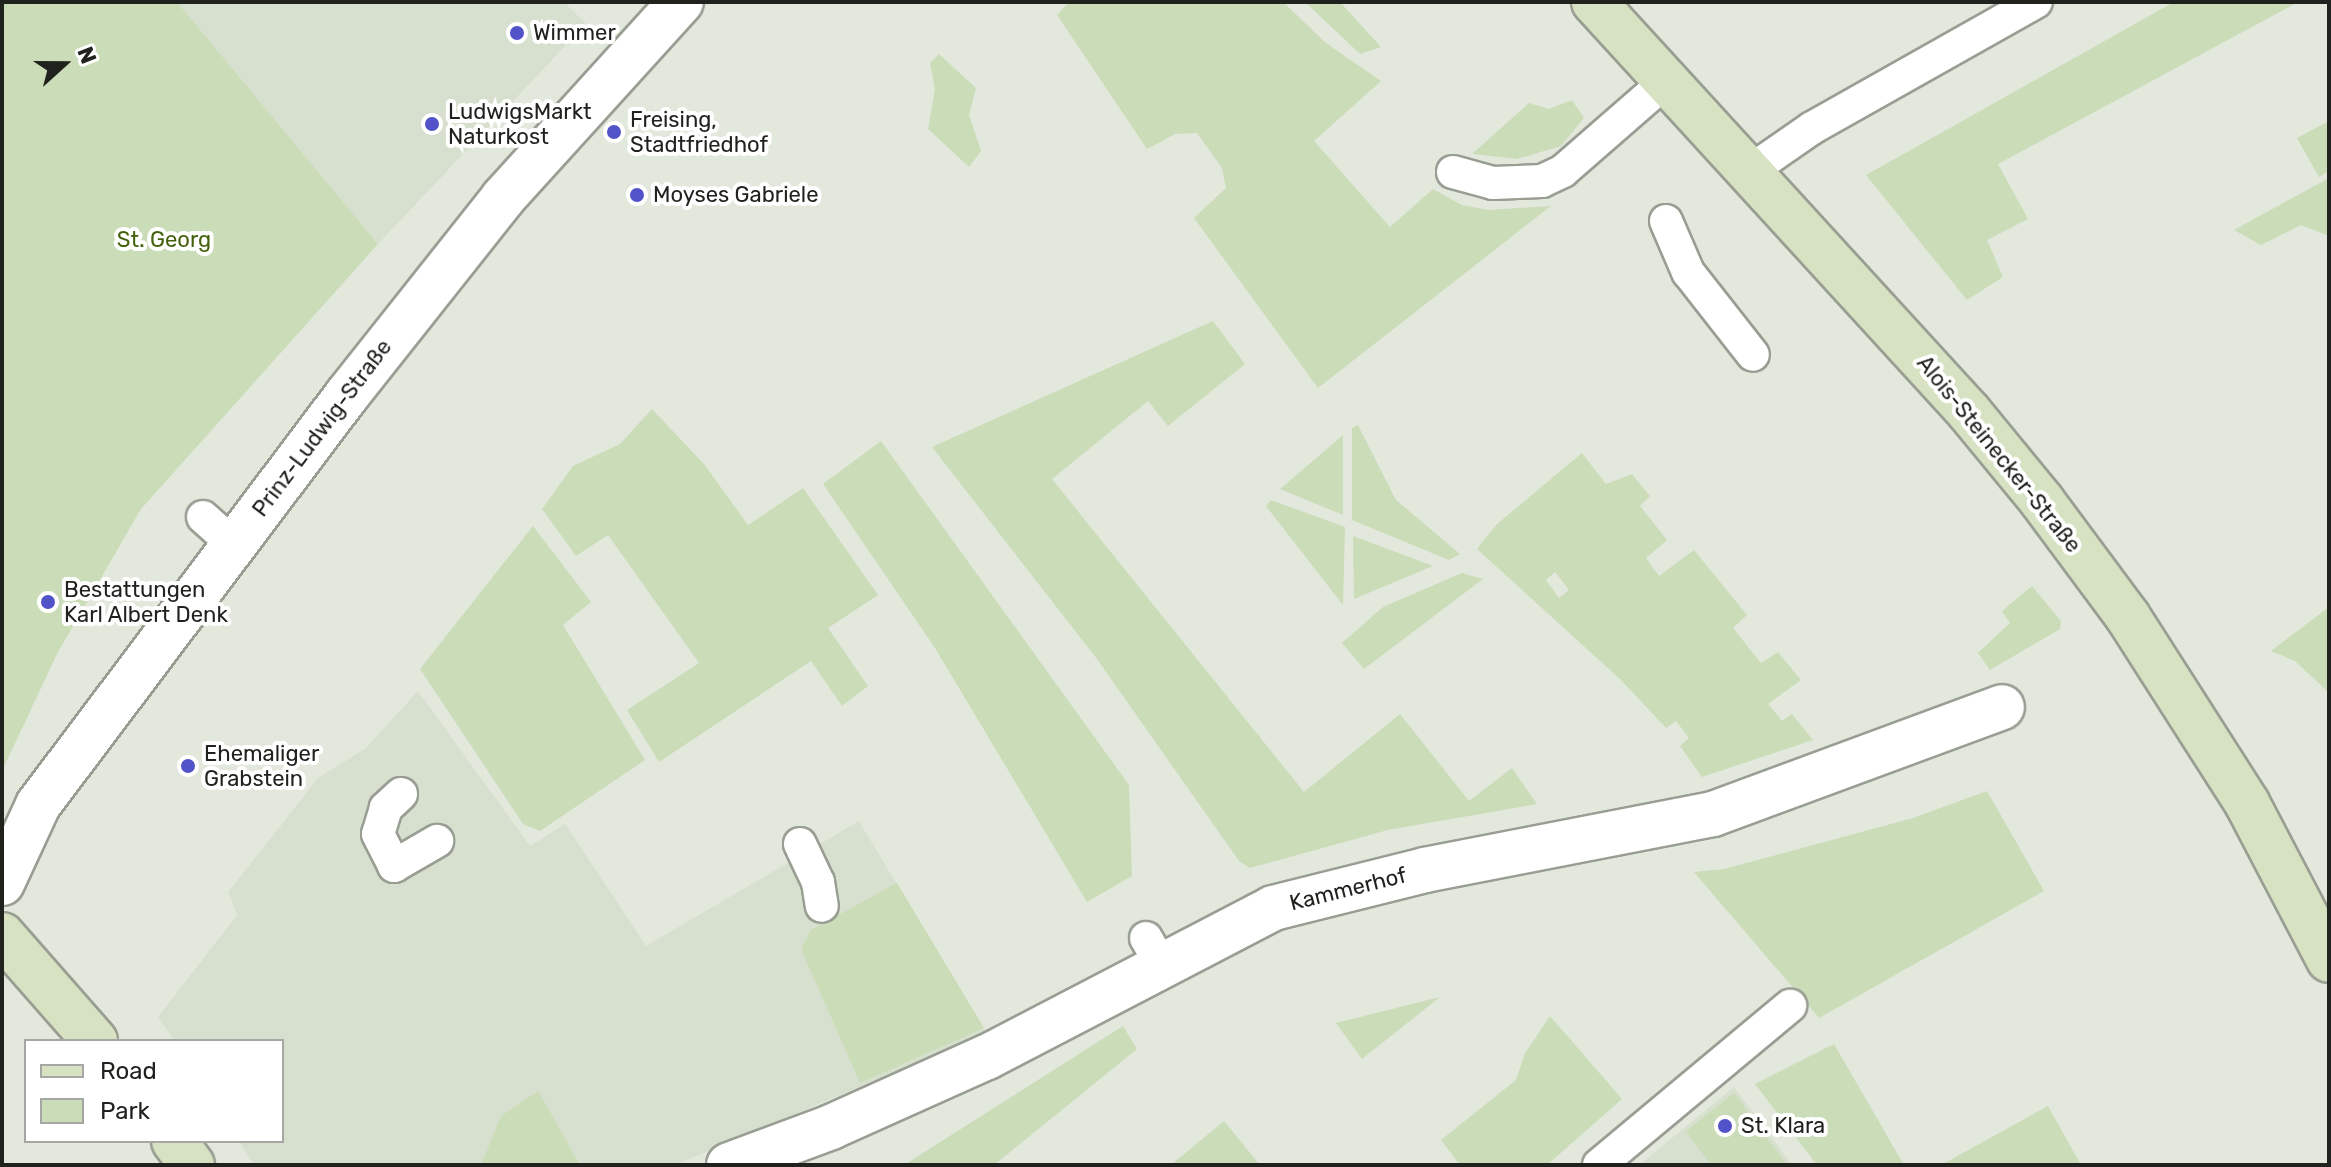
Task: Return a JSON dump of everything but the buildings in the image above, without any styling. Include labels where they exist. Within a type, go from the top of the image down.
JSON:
[{"type":"main road","name":"Alois-Steinecker-Straße","points":[[1594,2],[1969,412],[2091,567],[2247,803],[2329,960]]},
{"type":"main road","points":[[2,935],[93,1039]]},
{"type":"main road","points":[[176,1143],[192,1165]]},
{"type":"street","name":"Prinz-Ludwig-Straße","points":[[2,883],[38,805],[218,530],[453,258],[681,2]]},
{"type":"street","name":"Kammerhof","points":[[729,1165],[831,1127],[987,1057],[1154,951],[1273,908],[1410,873],[1713,814],[2002,707]]},
{"type":"lane","points":[[1750,171],[1812,128],[2036,2]]},
{"type":"lane","points":[[1453,172],[1493,183],[1542,181],[1563,171],[1666,81]]},
{"type":"lane","points":[[1666,221],[1688,272],[1753,355]]},
{"type":"lane","points":[[401,794],[386,808],[378,834],[394,866],[437,841]]},
{"type":"lane","points":[[800,844],[818,882],[822,906]]},
{"type":"lane","points":[[1599,1165],[1790,1006]]},
{"type":"shaded area","points":[[177,2],[564,2],[586,24],[378,244]]},
{"type":"shaded area","points":[[418,691],[530,846],[565,824],[646,946],[859,821],[986,1033],[675,1165],[254,1165],[240,1143],[284,1143],[284,1039],[174,1039],[158,1017],[237,915],[228,892],[318,778],[366,748]]},
{"type":"shaded area","name":"St. Klara","points":[[1734,1087],[1792,1165],[1639,1165]]},
{"type":"green space","name":"St. Georg","points":[[2,2],[177,2],[378,244],[141,509],[58,652],[2,771]]},
{"type":"green space","points":[[1069,2],[1283,2],[1326,43],[1381,81],[1314,141],[1390,227],[1433,189],[1462,205],[1488,210],[1551,206],[1318,388],[1194,218],[1226,188],[1222,168],[1197,133],[1175,134],[1147,149],[1057,15]]},
{"type":"green space","points":[[1305,2],[1340,2],[1381,47],[1360,54]]},
{"type":"green space","points":[[2174,2],[2298,2],[1998,164],[2028,219],[1987,240],[2003,277],[1967,300],[1866,175]]},
{"type":"green space","points":[[939,54],[976,88],[969,115],[981,151],[969,167],[928,129],[935,89],[930,63]]},
{"type":"green space","points":[[1572,100],[1584,118],[1561,146],[1517,159],[1472,154],[1529,103],[1549,109]]},
{"type":"green space","points":[[2329,121],[2329,171],[2319,177],[2297,138]]},
{"type":"green space","points":[[2329,178],[2329,236],[2301,225],[2261,245],[2234,230]]},
{"type":"green space","points":[[1213,321],[1245,364],[1168,426],[1148,401],[1052,479],[1304,792],[1400,714],[1469,801],[1512,768],[1537,804],[1388,830],[1250,868],[1239,861],[1097,659],[932,447]]},
{"type":"green space","points":[[652,409],[704,464],[748,525],[803,488],[878,595],[828,628],[868,686],[842,706],[811,661],[659,762],[627,710],[699,663],[608,535],[576,556],[542,509],[573,466],[620,444]]},
{"type":"green space","points":[[1358,425],[1396,500],[1460,554],[1449,560],[1352,520],[1352,428]]},
{"type":"green space","points":[[1343,435],[1343,515],[1280,489]]},
{"type":"green space","points":[[881,441],[1129,785],[1132,876],[1087,902],[935,648],[823,484]]},
{"type":"green space","points":[[1582,453],[1606,484],[1632,474],[1650,496],[1640,506],[1667,540],[1646,558],[1659,576],[1694,550],[1747,615],[1733,628],[1761,663],[1778,652],[1801,680],[1768,704],[1782,721],[1792,714],[1813,740],[1702,777],[1680,746],[1689,738],[1676,721],[1666,728],[1621,680],[1477,549],[1496,525]],"holes":[[[1555,572],[1569,590],[1559,598],[1546,580]]]},
{"type":"green space","points":[[1271,500],[1345,527],[1343,605],[1266,506]]},
{"type":"green space","points":[[533,526],[591,602],[563,625],[645,760],[540,831],[523,824],[420,669]]},
{"type":"green space","points":[[1353,536],[1433,566],[1354,599]]},
{"type":"green space","points":[[1462,573],[1483,579],[1364,669],[1342,643],[1383,607]]},
{"type":"green space","points":[[2032,586],[2061,621],[2060,629],[1990,670],[1978,653],[2010,623],[2002,611]]},
{"type":"green space","points":[[2329,607],[2328,692],[2295,661],[2271,651]]},
{"type":"green space","points":[[1987,791],[2044,891],[1819,1018],[1694,872],[1724,869],[1913,818]]},
{"type":"green space","points":[[897,883],[984,1028],[860,1083],[801,949],[811,930]]},
{"type":"green space","points":[[1440,997],[1362,1059],[1336,1023]]},
{"type":"green space","points":[[1550,1016],[1622,1099],[1547,1165],[1460,1165],[1441,1140],[1516,1080],[1525,1053]]},
{"type":"green space","points":[[1123,1026],[1137,1049],[994,1165],[904,1165]]},
{"type":"green space","points":[[1834,1044],[1904,1165],[1817,1165],[1755,1084]]},
{"type":"green space","points":[[538,1091],[580,1165],[481,1165],[501,1116]]},
{"type":"green space","name":"St. Klara","points":[[1734,1093],[1787,1165],[1711,1165],[1686,1131]]},
{"type":"green space","points":[[2048,1106],[2081,1165],[1941,1165]]},
{"type":"green space","points":[[1224,1121],[1260,1165],[1171,1165]]},
{"type":"place","name":"Wimmer","points":[[517,33]]},
{"type":"place","name":"LudwigsMarkt Naturkost","points":[[432,124]]},
{"type":"place","name":"Freising, Stadtfriedhof","points":[[614,132]]},
{"type":"place","name":"Moyses Gabriele","points":[[637,195]]},
{"type":"place","name":"Bestattungen Karl Albert Denk","points":[[48,602]]},
{"type":"place","name":"Ehemaliger Grabstein","points":[[188,766]]},
{"type":"place","name":"St. Klara","points":[[1725,1126]]}]
